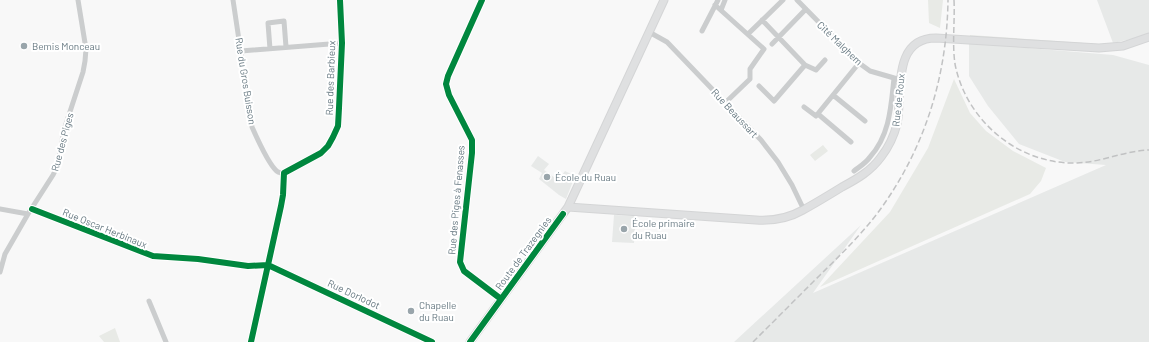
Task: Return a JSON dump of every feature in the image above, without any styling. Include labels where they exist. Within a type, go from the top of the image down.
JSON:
[{"type":"main road","name":"Route de Trazegnies","points":[[470,342],[568,207],[664,0]]},
{"type":"main road","name":"Rue de Roux","points":[[568,207],[758,220],[770,220],[795,214],[863,175],[882,156],[896,128],[898,112],[897,79],[907,54],[916,44],[928,38],[1099,48],[1123,46],[1149,37]]},
{"type":"street","name":"Rue des Piges","points":[[0,272],[6,254],[53,175],[56,167],[64,130],[83,72],[86,49],[78,0]]},
{"type":"street","name":"Rue du Gros Buisson","points":[[233,0],[252,127],[256,139],[274,167],[278,172],[284,173]]},
{"type":"street","name":"Rue des Barbieux","points":[[284,173],[321,153],[328,146],[338,126],[342,43],[340,0]]},
{"type":"street","name":"Rue des Piges à Fenasses","points":[[482,0],[448,76],[446,84],[449,95],[472,140],[472,153],[460,262],[464,271],[501,299]]},
{"type":"street","points":[[702,31],[718,0]]},
{"type":"street","points":[[721,10],[725,0]]},
{"type":"street","points":[[748,34],[783,0]]},
{"type":"street","name":"Cité Malghem","points":[[797,0],[859,63],[870,71],[897,79]]},
{"type":"street","points":[[715,5],[764,49],[750,69],[750,79],[725,103]]},
{"type":"street","points":[[772,44],[806,9]]},
{"type":"street","points":[[762,20],[806,65],[816,70],[825,60]]},
{"type":"street","points":[[270,49],[268,23],[284,21],[286,47]]},
{"type":"street","name":"Rue Beaussart","points":[[649,32],[668,42],[760,140],[778,162],[792,184],[804,210]]},
{"type":"street","points":[[241,51],[342,43]]},
{"type":"street","points":[[818,114],[859,63]]},
{"type":"street","points":[[759,86],[774,101],[806,65]]},
{"type":"street","name":"Rue de Roux","points":[[854,171],[870,158],[883,138],[890,117],[897,79]]},
{"type":"street","points":[[833,96],[865,121]]},
{"type":"street","points":[[804,107],[816,116],[818,114],[851,142]]},
{"type":"street","points":[[251,342],[283,194],[284,173]]},
{"type":"street","name":"Rue Oscar Herbinaux","points":[[0,209],[30,212],[153,256],[198,259],[248,266],[268,265]]},
{"type":"street","name":"Rue Dorlodot","points":[[268,265],[432,342]]},
{"type":"street","points":[[149,301],[166,342]]},
{"type":"shaded area","points":[[928,0],[943,0],[940,28],[929,23]]},
{"type":"shaded area","points":[[1097,0],[1149,0],[1149,34],[1113,43]]},
{"type":"shaded area","points":[[970,35],[1099,44],[1127,42],[1110,45],[970,37]]},
{"type":"shaded area","points":[[969,43],[1113,55],[1149,65],[1149,342],[734,342],[861,225],[813,293],[1106,165],[1065,162],[1019,144],[988,106],[969,76]]},
{"type":"shaded area","points":[[954,79],[970,113],[986,131],[1013,151],[1046,168],[1041,181],[1030,194],[820,287],[890,212],[928,148]]},
{"type":"shaded area","points":[[823,145],[828,151],[815,161],[810,155]]},
{"type":"shaded area","name":"École du Ruau","points":[[538,156],[549,164],[544,170],[558,180],[565,171],[575,176],[566,199],[539,179],[542,173],[531,166]]},
{"type":"shaded area","name":"École primaire du Ruau","points":[[614,215],[636,216],[634,243],[612,242]]},
{"type":"shaded area","points":[[115,328],[120,342],[104,342],[99,336]]},
{"type":"railway","points":[[753,342],[858,237],[882,207],[911,159],[922,134],[938,82],[947,28],[948,0]]},
{"type":"railway","points":[[954,0],[954,56],[961,85],[971,104],[983,121],[998,136],[1016,148],[1035,156],[1056,162],[1077,163],[1095,161],[1131,152],[1149,150]]},
{"type":"cycle path","points":[[251,342],[281,206],[284,173],[321,153],[328,146],[338,126],[342,43],[340,0]]},
{"type":"cycle path","points":[[482,0],[448,76],[446,84],[449,95],[472,140],[472,153],[460,262],[464,271],[501,299]]},
{"type":"cycle path","points":[[32,209],[153,256],[198,259],[248,266],[268,265],[432,342]]},
{"type":"cycle path","points":[[470,342],[563,214]]},
{"type":"place","name":"Bemis Monceau","points":[[24,46]]},
{"type":"place","name":"École du Ruau","points":[[547,177]]},
{"type":"place","name":"École primaire du Ruau","points":[[624,229]]},
{"type":"place","name":"Chapelle du Ruau","points":[[411,311]]}]
